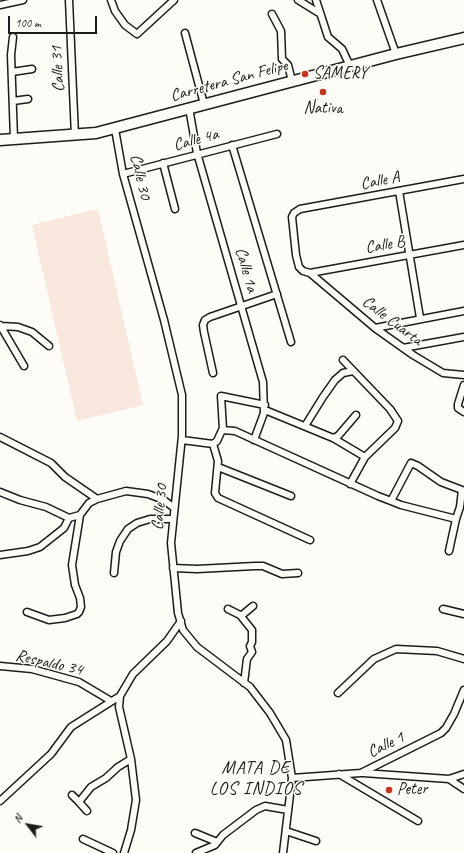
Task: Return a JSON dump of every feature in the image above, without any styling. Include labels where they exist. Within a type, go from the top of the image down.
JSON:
[{"type":"main road","name":"Carretera San Felipe","points":[[0,140],[75,136],[115,129],[188,108],[396,54],[464,38]]},
{"type":"street","points":[[0,5],[23,0]]},
{"type":"street","name":"Calle 31","points":[[69,0],[75,136]]},
{"type":"street","points":[[111,0],[115,11],[125,25],[137,34],[174,0]]},
{"type":"street","points":[[298,0],[319,13]]},
{"type":"street","points":[[316,0],[328,37],[342,49],[350,66]]},
{"type":"street","points":[[377,0],[396,54]]},
{"type":"street","points":[[272,14],[281,31],[282,59],[288,65],[292,81]]},
{"type":"street","points":[[185,33],[204,104]]},
{"type":"street","points":[[13,37],[11,55],[14,139]]},
{"type":"street","points":[[12,72],[32,70]]},
{"type":"street","points":[[13,101],[28,99]]},
{"type":"street","name":"Calle 1a","points":[[188,108],[197,153],[263,382],[265,407],[254,440]]},
{"type":"street","name":"Calle 30","points":[[115,129],[123,174],[178,378],[183,410],[182,440],[172,519],[171,543],[178,613],[183,630],[197,647],[244,683],[267,709],[286,740],[292,778],[283,853]]},
{"type":"street","name":"Calle 4a","points":[[123,174],[197,153],[277,134]]},
{"type":"street","points":[[232,145],[291,342]]},
{"type":"street","points":[[163,163],[175,209]]},
{"type":"street","name":"Calle A","points":[[300,209],[464,179]]},
{"type":"street","points":[[399,191],[420,318]]},
{"type":"street","name":"Calle Cuarta","points":[[300,209],[294,213],[292,217],[296,255],[299,267],[303,271],[310,273],[375,328],[403,348],[442,373],[464,375]]},
{"type":"street","name":"Calle B","points":[[310,273],[464,245]]},
{"type":"street","points":[[213,372],[203,325],[210,317],[277,294]]},
{"type":"street","points":[[375,328],[420,318],[464,311]]},
{"type":"street","points":[[0,326],[18,328],[32,332],[49,346]]},
{"type":"street","points":[[0,326],[24,366]]},
{"type":"street","points":[[403,348],[464,338]]},
{"type":"street","points":[[343,360],[390,409],[398,421],[395,428],[365,457],[350,484]]},
{"type":"street","points":[[305,426],[335,380],[343,374],[353,371]]},
{"type":"street","points":[[464,386],[458,404],[458,408],[464,412]]},
{"type":"street","points":[[182,440],[213,444],[217,441],[223,429],[221,396],[265,407],[333,438],[365,457]]},
{"type":"street","points":[[333,438],[338,436],[356,415]]},
{"type":"street","points":[[223,429],[235,431],[350,484],[391,501],[456,519]]},
{"type":"street","points":[[0,437],[51,463],[65,477],[97,499]]},
{"type":"street","points":[[213,444],[216,452],[218,467],[216,493],[218,498],[310,540]]},
{"type":"street","points":[[391,501],[412,463],[438,481],[461,488],[460,507],[449,550]]},
{"type":"street","points":[[218,467],[291,496]]},
{"type":"street","points":[[27,612],[41,618],[57,620],[80,612],[80,598],[75,585],[72,565],[80,515],[89,503],[97,499],[126,491],[148,494],[164,500],[174,508]]},
{"type":"street","points":[[0,492],[20,500],[46,507],[69,518],[80,515]]},
{"type":"street","points":[[0,555],[28,552],[40,547],[64,528],[69,518]]},
{"type":"street","points":[[114,572],[116,552],[120,541],[128,529],[137,523],[150,519],[172,519]]},
{"type":"street","points":[[173,568],[197,569],[263,566],[282,574],[289,575],[298,573]]},
{"type":"street","points":[[241,616],[253,606]]},
{"type":"street","points":[[228,609],[241,616],[252,630],[252,642],[250,646],[252,652],[247,659],[244,683]]},
{"type":"street","points":[[443,609],[464,614]]},
{"type":"street","points":[[124,853],[131,830],[136,800],[131,759],[119,707],[120,696],[134,674],[167,641],[180,621]]},
{"type":"street","points":[[338,693],[374,659],[396,649],[437,651],[464,659]]},
{"type":"street","name":"Respaldo 34","points":[[0,666],[32,670],[79,682],[111,701]]},
{"type":"street","name":"Calle 1","points":[[292,778],[361,773],[443,732],[454,714],[464,690]]},
{"type":"street","points":[[0,801],[51,754],[71,727],[120,696]]},
{"type":"street","points":[[79,802],[91,787],[106,778],[118,767],[131,759]]},
{"type":"street","points":[[361,773],[449,779],[464,774]]},
{"type":"street","points":[[339,774],[418,821]]},
{"type":"street","points":[[449,779],[464,789]]},
{"type":"street","points":[[72,795],[87,811]]},
{"type":"street","points":[[196,853],[215,845],[231,829],[256,810],[265,806],[288,810]]},
{"type":"street","points":[[286,831],[316,841]]},
{"type":"street","points":[[195,833],[217,842]]},
{"type":"street","points":[[83,839],[113,853]]},
{"type":"shaded area","points":[[98,209],[143,405],[77,421],[32,225]]},
{"type":"place","name":"SAMERY","points":[[305,74]]},
{"type":"place","name":"Nativa","points":[[323,92]]},
{"type":"place","name":"Peter","points":[[389,790]]},
{"type":"district","name":"MATA DE LOS INDIOS","points":[[256,778]]}]
